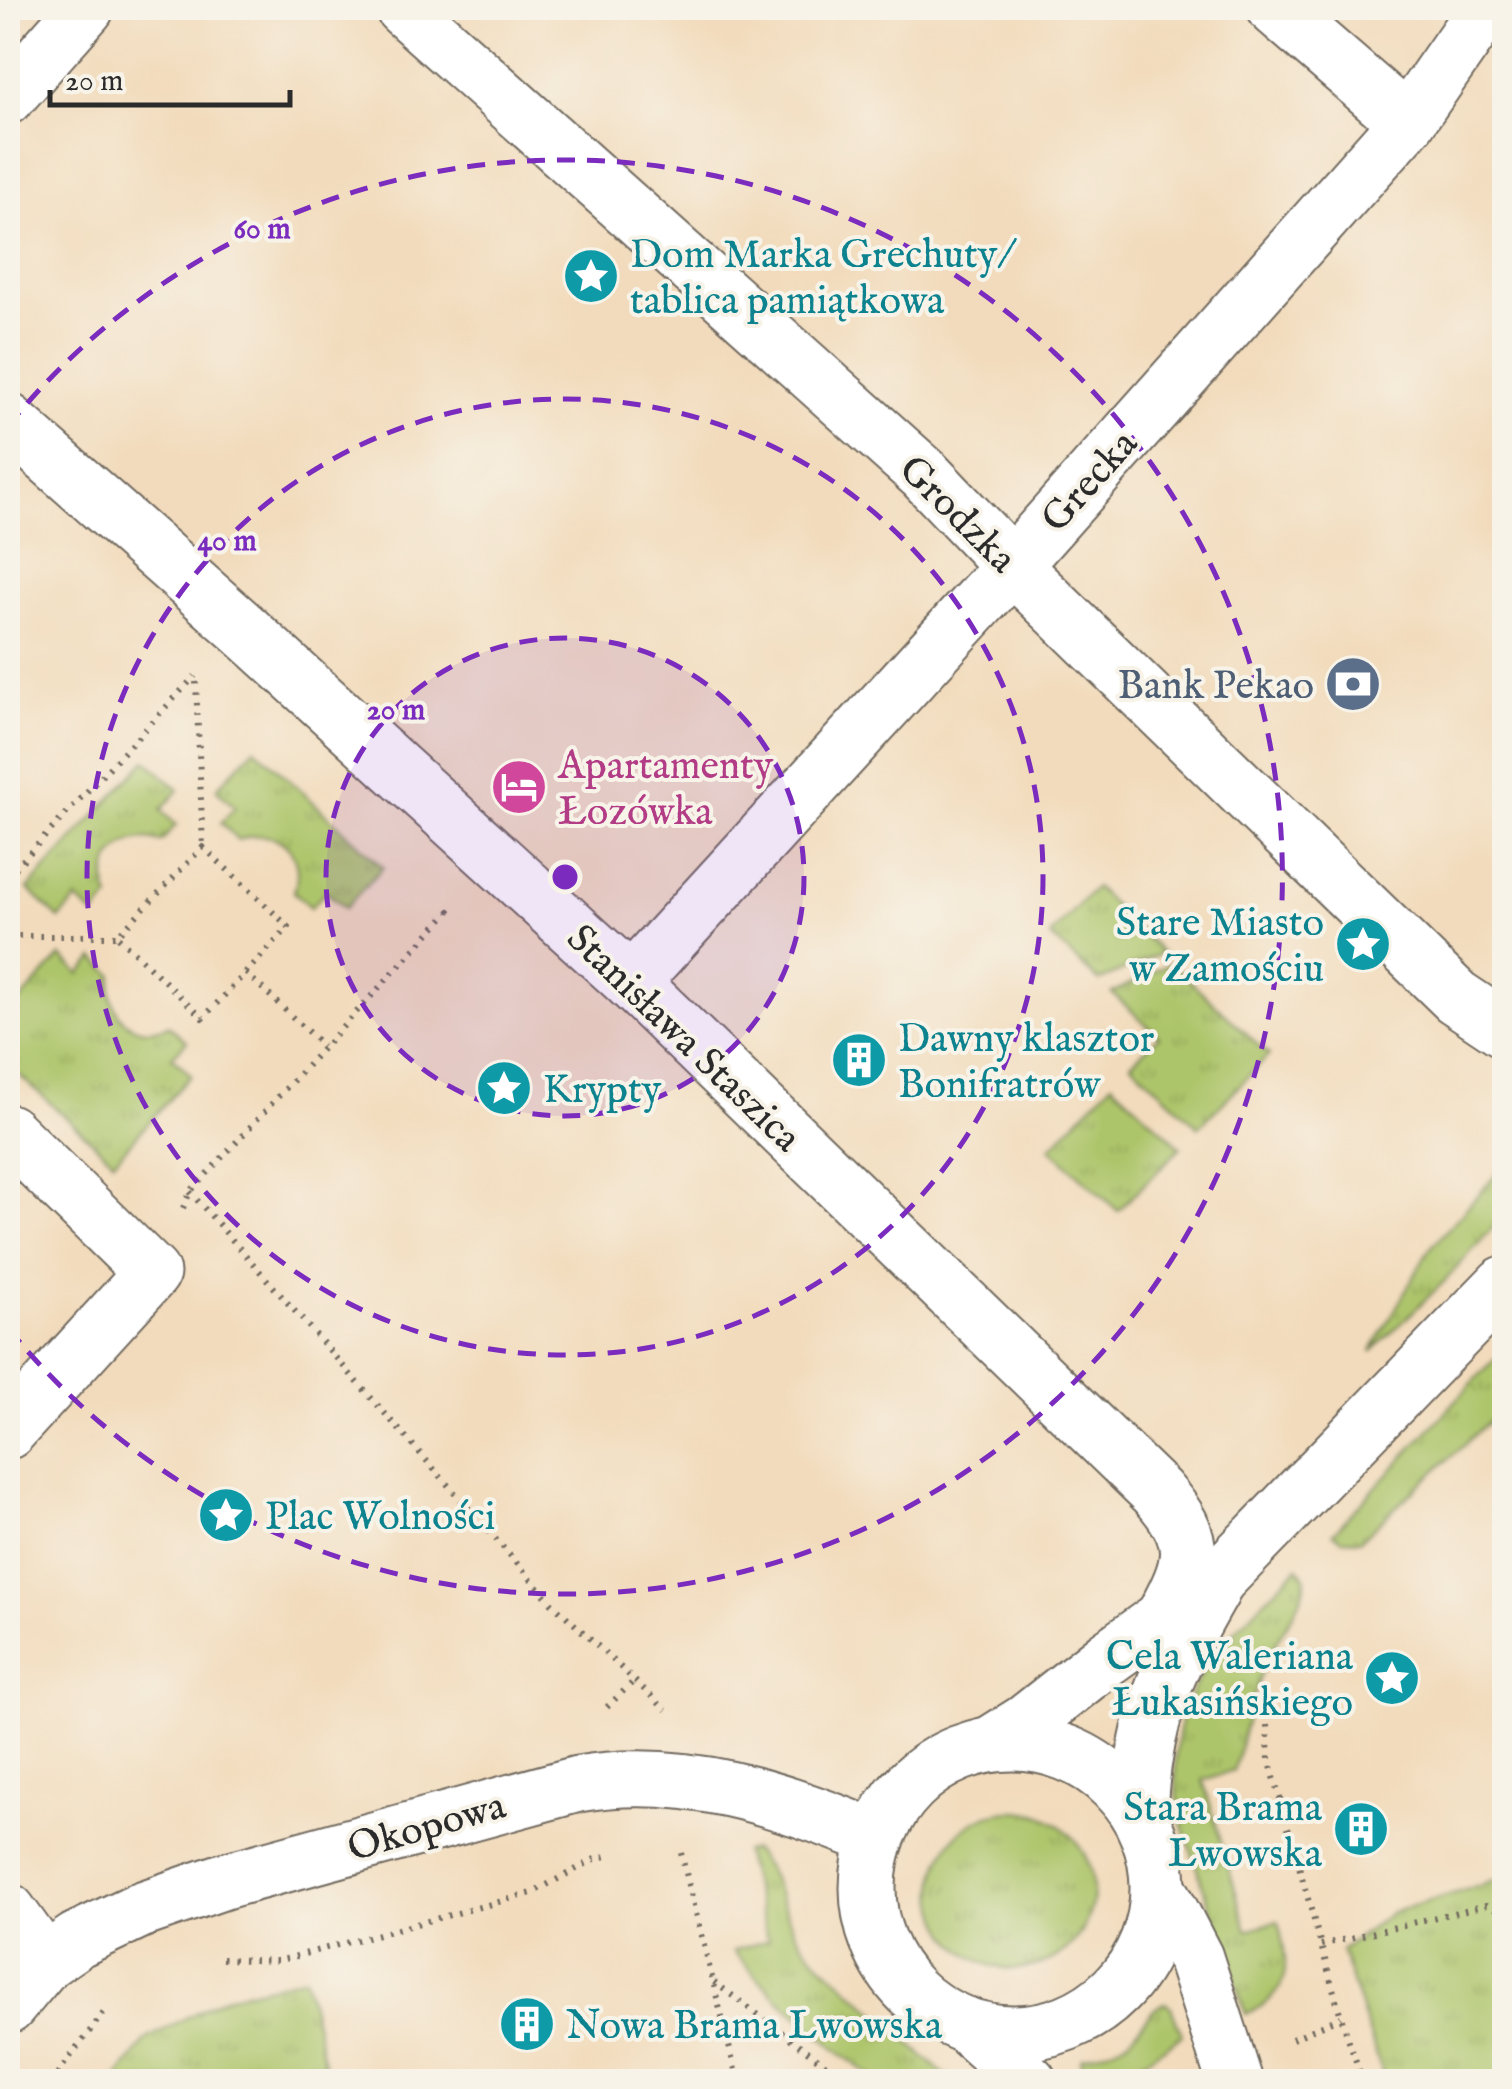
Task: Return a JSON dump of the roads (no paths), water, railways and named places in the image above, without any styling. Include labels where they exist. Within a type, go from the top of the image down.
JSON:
[{"type":"street","points":[[8,96],[86,8]]},
{"type":"street","name":"Grodzka","points":[[403,8],[924,474],[1012,566],[1456,996],[1504,1029]]},
{"type":"street","points":[[1276,8],[1408,122]]},
{"type":"street","name":"Grecka","points":[[632,982],[1012,566],[1408,122],[1486,8]]},
{"type":"street","name":"Stanisława Staszica","points":[[8,421],[632,982],[1143,1478],[1182,1520],[1188,1550],[1184,1579],[1164,1616]]},
{"type":"street","points":[[8,1132],[152,1272],[8,1431]]},
{"type":"street","points":[[991,1744],[1219,1578],[1504,1284]]},
{"type":"street","points":[[1138,1814],[1146,1745],[1160,1689],[1219,1578]]},
{"type":"street","points":[[967,2026],[1006,2033],[1045,2030],[1082,2018],[1113,1994],[1138,1964],[1153,1928],[1159,1889],[1154,1850],[1138,1814],[1111,1781],[1076,1756],[1034,1744],[991,1744],[954,1754],[920,1776],[894,1804],[876,1838],[868,1876],[870,1914],[882,1951],[903,1983],[932,2009],[967,2026],[1030,2082]]},
{"type":"street","name":"Okopowa","points":[[8,2006],[45,1962],[110,1923],[208,1886],[523,1798],[612,1778],[678,1778],[728,1788],[816,1814],[876,1838]]},
{"type":"street","points":[[1159,1889],[1196,1958],[1235,2082]]},
{"type":"street","points":[[8,1911],[45,1962]]},
{"type":"place","name":"Dom Marka Grechuty/ tablica pamiątkowa","points":[[591,276]]},
{"type":"place","name":"Bank Pekao","points":[[1353,684]]},
{"type":"place","name":"Apartamenty Łozówka","points":[[519,787]]},
{"type":"place","name":"Stare Miasto w Zamościu","points":[[1363,944]]},
{"type":"place","name":"Dawny klasztor Bonifratrów","points":[[859,1060]]},
{"type":"place","name":"Krypty","points":[[504,1088]]},
{"type":"place","name":"Plac Wolności","points":[[226,1515]]},
{"type":"place","name":"Cela Waleriana Łukasińskiego","points":[[1392,1678]]},
{"type":"place","name":"Stara Brama Lwowska","points":[[1361,1829]]},
{"type":"place","name":"Nowa Brama Lwowska","points":[[527,2024]]}]
